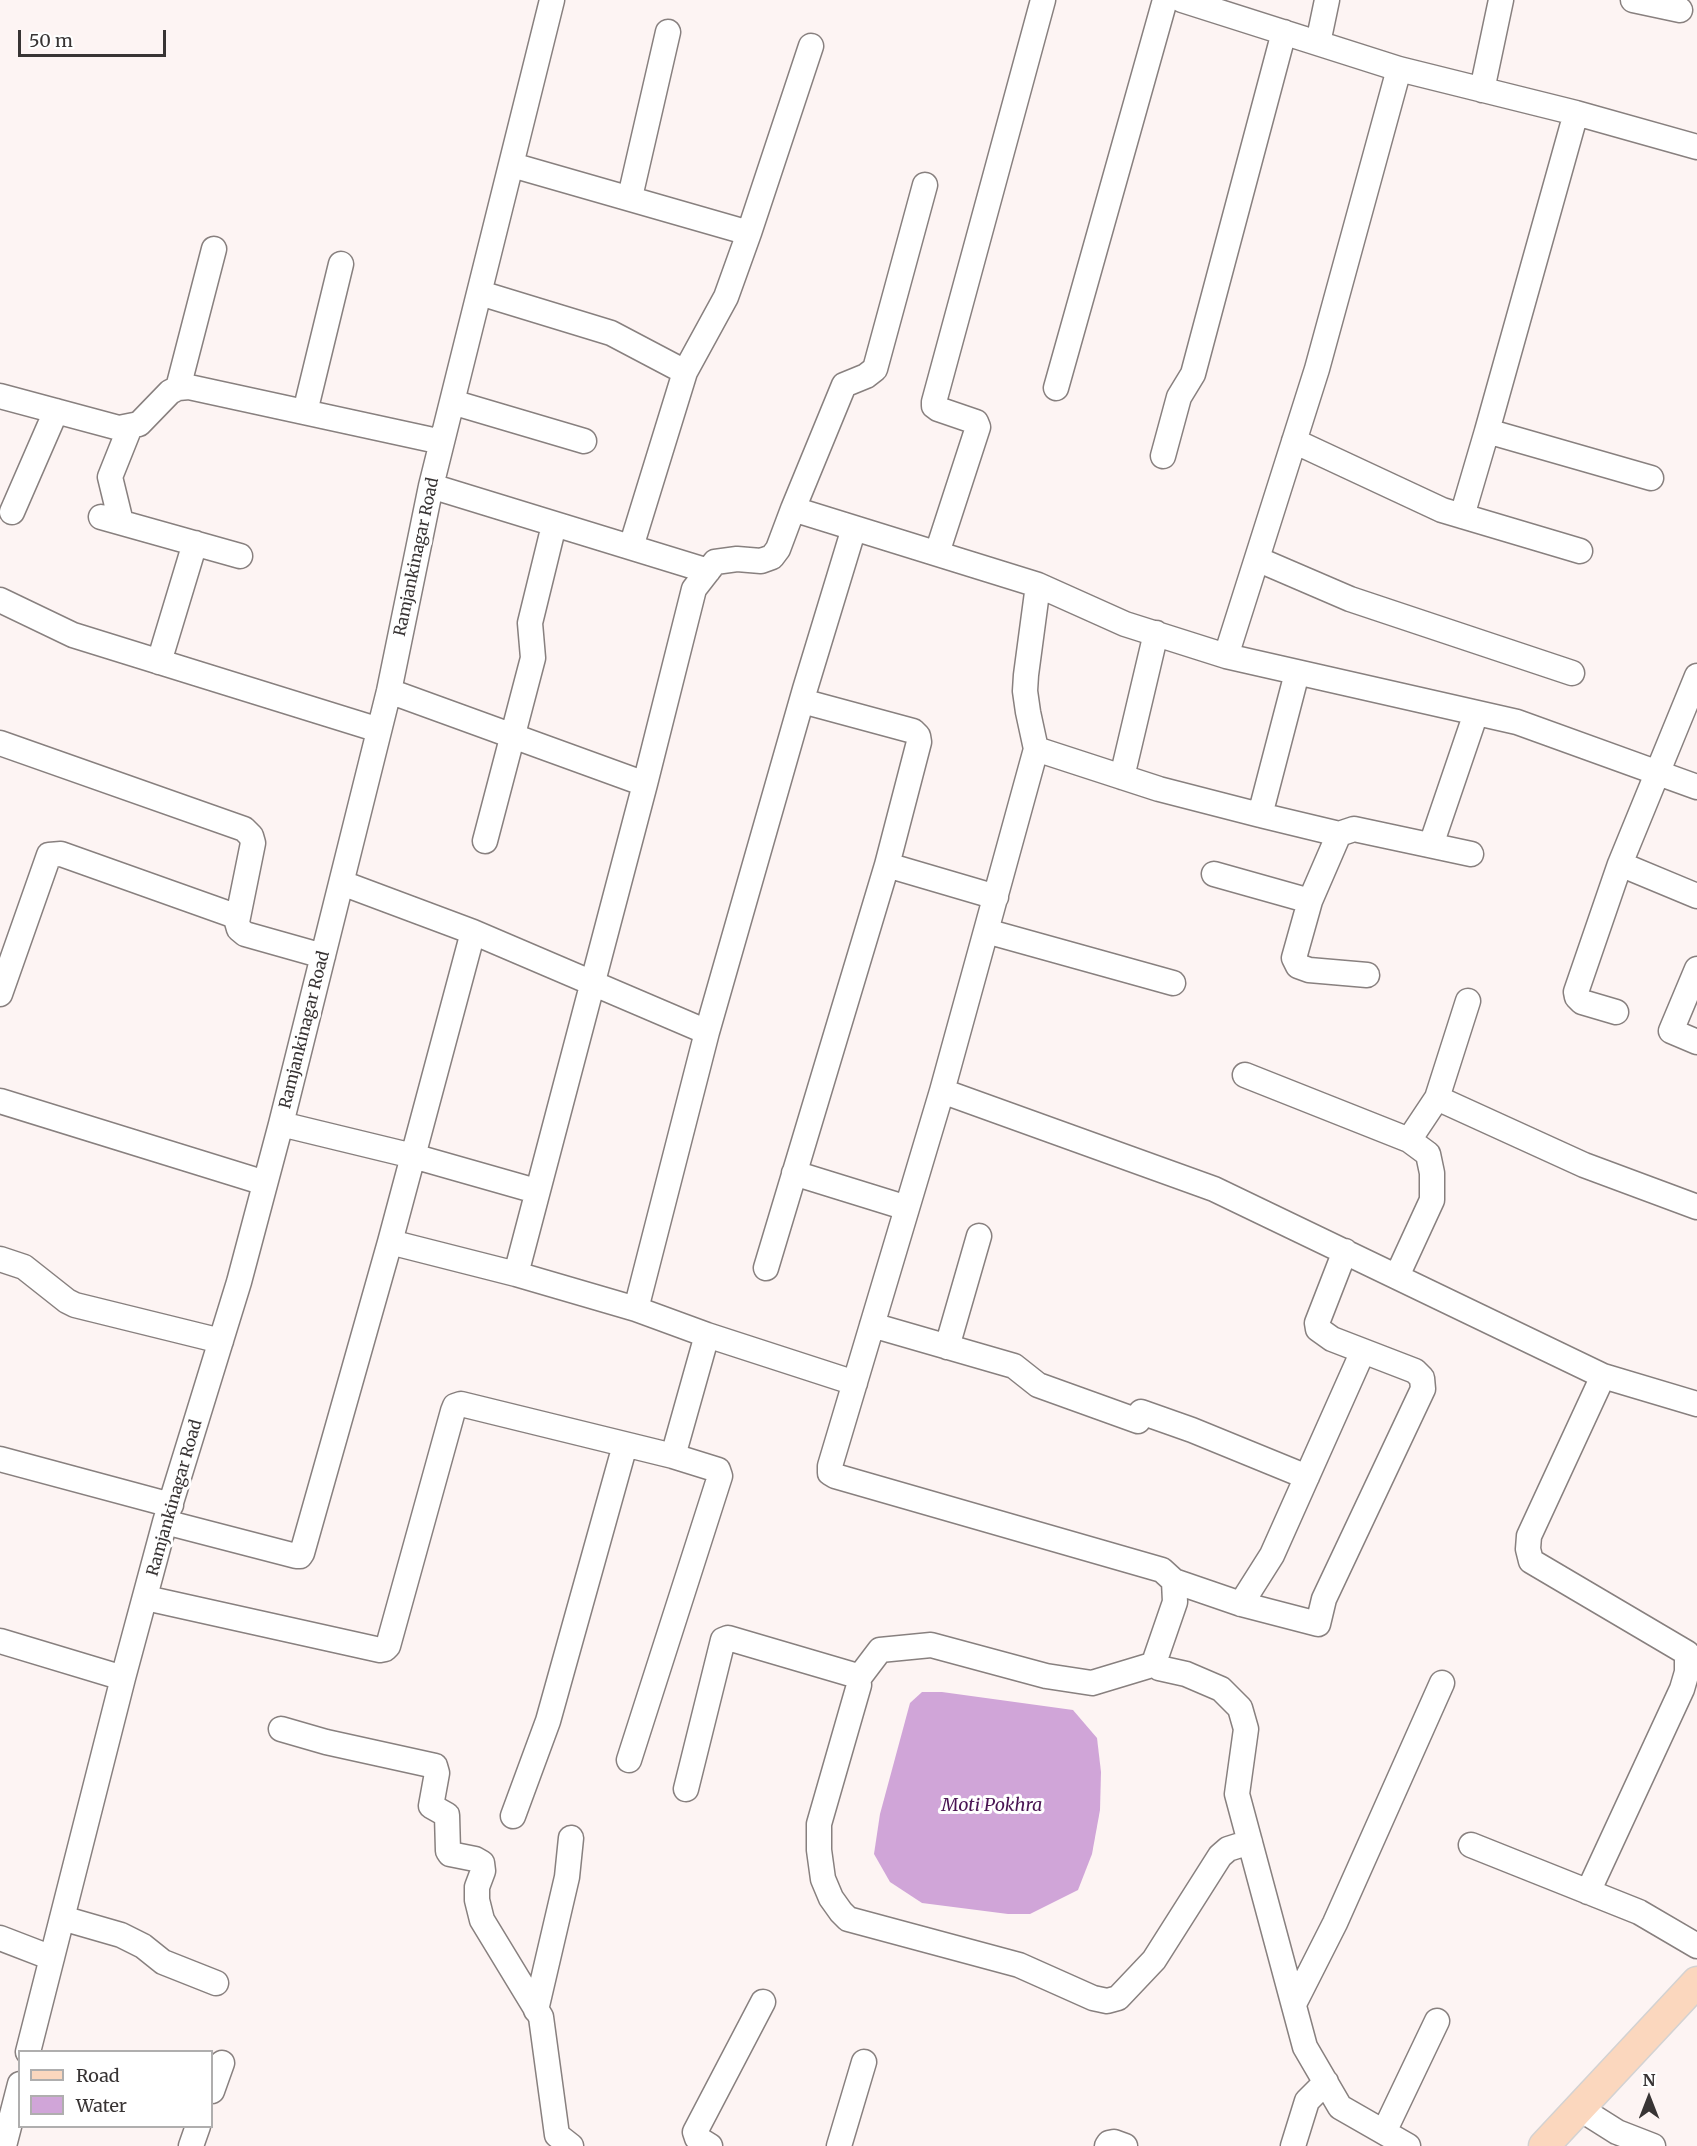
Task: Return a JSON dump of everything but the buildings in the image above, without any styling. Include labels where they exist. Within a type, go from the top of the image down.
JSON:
[{"type":"main road","points":[[1544,2146],[1697,1982]]},
{"type":"street","name":"Ramjankinagar Road","points":[[29,2050],[123,1678],[168,1514],[239,1282],[281,1124],[389,691],[431,486],[552,0]]},
{"type":"street","points":[[937,553],[978,427],[976,422],[938,409],[934,406],[934,402],[1043,0]]},
{"type":"street","points":[[1056,388],[1165,0]]},
{"type":"street","points":[[1182,0],[1399,69],[1576,113],[1697,147]]},
{"type":"street","points":[[1318,43],[1327,0]]},
{"type":"street","points":[[1482,90],[1501,0]]},
{"type":"street","points":[[1635,0],[1680,10]]},
{"type":"street","points":[[630,197],[668,32]]},
{"type":"street","points":[[1163,456],[1179,397],[1193,374],[1284,32]]},
{"type":"street","points":[[631,547],[685,372],[726,297],[811,46]]},
{"type":"street","points":[[1226,656],[1317,369],[1399,69]]},
{"type":"street","points":[[1462,516],[1576,113]]},
{"type":"street","points":[[512,165],[749,233]]},
{"type":"street","points":[[516,1274],[694,589],[715,562],[737,559],[761,561],[772,557],[778,549],[844,385],[866,376],[875,369],[925,185]]},
{"type":"street","points":[[178,388],[214,249]]},
{"type":"street","points":[[305,412],[341,264]]},
{"type":"street","points":[[480,293],[610,333],[685,372]]},
{"type":"street","points":[[0,396],[119,428],[139,424],[163,398],[178,388],[189,387],[442,442]]},
{"type":"street","points":[[452,402],[584,441]]},
{"type":"street","points":[[12,512],[56,411]]},
{"type":"street","points":[[129,427],[110,477],[111,520],[240,556]]},
{"type":"street","points":[[1487,431],[1651,478]]},
{"type":"street","points":[[1294,441],[1442,510],[1580,551]]},
{"type":"street","points":[[431,486],[708,571]]},
{"type":"street","points":[[793,508],[1038,585],[1125,624],[1226,656],[1517,722],[1697,786]]},
{"type":"street","points":[[484,841],[532,658],[530,623],[554,525]]},
{"type":"street","points":[[636,1309],[707,1032],[854,528]]},
{"type":"street","points":[[159,662],[195,543]]},
{"type":"street","points":[[1257,560],[1350,599],[1572,673]]},
{"type":"street","points":[[1038,585],[1026,683],[1028,712],[1036,749],[942,1091],[830,1466],[830,1473],[1162,1570],[1174,1581],[1241,1604],[1318,1624],[1324,1599],[1423,1389],[1422,1378],[1415,1371],[1332,1339],[1318,1329],[1316,1325],[1345,1251]]},
{"type":"street","points":[[0,600],[73,635],[379,730]]},
{"type":"street","points":[[1122,777],[1156,633]]},
{"type":"street","points":[[1260,815],[1297,673]]},
{"type":"street","points":[[1616,1012],[1582,1002],[1576,992],[1620,864],[1697,676]]},
{"type":"street","points":[[389,691],[645,784]]},
{"type":"street","points":[[766,1268],[887,865],[919,742],[918,736],[913,731],[802,701]]},
{"type":"street","points":[[1431,845],[1476,713]]},
{"type":"street","points":[[0,743],[244,830],[251,836],[253,843],[237,922],[239,929],[245,934],[323,956]]},
{"type":"street","points":[[1036,749],[1159,789],[1260,815],[1339,834],[1354,829],[1471,854]]},
{"type":"street","points":[[1339,834],[1311,901],[1294,958],[1298,966],[1309,970],[1367,975]]},
{"type":"street","points":[[0,994],[49,855],[61,854],[238,917]]},
{"type":"street","points":[[1620,864],[1697,896]]},
{"type":"street","points":[[887,865],[996,897]]},
{"type":"street","points":[[1214,874],[1311,901]]},
{"type":"street","points":[[342,883],[473,932],[707,1032]]},
{"type":"street","points":[[986,931],[1173,983]]},
{"type":"street","points":[[0,1459],[300,1556],[390,1242],[473,932]]},
{"type":"street","points":[[1697,969],[1671,1031],[1697,1042]]},
{"type":"street","points":[[1409,1140],[1437,1098],[1468,1001]]},
{"type":"street","points":[[1245,1075],[1409,1140],[1428,1154],[1432,1173],[1432,1200],[1397,1276]]},
{"type":"street","points":[[942,1091],[1214,1189],[1603,1376],[1697,1404]]},
{"type":"street","points":[[1437,1098],[1584,1164],[1697,1207]]},
{"type":"street","points":[[0,1101],[265,1183]]},
{"type":"street","points":[[281,1124],[413,1156],[536,1191]]},
{"type":"street","points":[[794,1173],[908,1208]]},
{"type":"street","points":[[947,1347],[979,1236]]},
{"type":"street","points":[[390,1242],[516,1274],[636,1309],[707,1335],[855,1383]]},
{"type":"street","points":[[0,1259],[24,1267],[75,1305],[221,1341]]},
{"type":"street","points":[[872,1325],[1014,1366],[1038,1385],[1192,1430],[1307,1477]]},
{"type":"street","points":[[673,1456],[707,1335]]},
{"type":"street","points":[[1241,1604],[1272,1555],[1363,1351]]},
{"type":"street","points":[[1588,1892],[1682,1689],[1687,1672],[1687,1653],[1531,1561],[1528,1549],[1529,1536],[1603,1376]]},
{"type":"street","points":[[146,1598],[380,1650],[385,1649],[388,1646],[455,1406],[461,1404],[673,1456],[718,1470],[720,1476],[629,1760]]},
{"type":"street","points":[[513,1816],[548,1721],[625,1445]]},
{"type":"street","points":[[1155,1664],[1175,1602],[1174,1581]]},
{"type":"street","points":[[686,1789],[723,1640],[728,1638],[854,1675],[858,1679]]},
{"type":"street","points":[[0,1641],[123,1678]]},
{"type":"street","points":[[1155,1664],[1092,1683],[1046,1676],[931,1645],[880,1650],[858,1679],[819,1824],[819,1850],[823,1879],[831,1898],[848,1919],[1019,1965],[1093,1998],[1107,2001],[1118,1998],[1154,1960],[1220,1856],[1228,1849],[1250,1842]]},
{"type":"street","points":[[1155,1664],[1159,1668],[1186,1674],[1221,1689],[1240,1708],[1246,1729],[1237,1794],[1305,2047],[1340,2107],[1408,2146]]},
{"type":"street","points":[[1294,2004],[1335,1923],[1442,1683]]},
{"type":"street","points":[[281,1729],[326,1742],[435,1766],[437,1773],[430,1806],[447,1815],[448,1851],[454,1856],[475,1859],[482,1863],[483,1871],[477,1887],[477,1900],[482,1920],[542,2017],[557,2135],[571,2146]]},
{"type":"street","points":[[536,2010],[567,1877],[571,1838]]},
{"type":"street","points":[[1471,1845],[1639,1912],[1697,1946]]},
{"type":"street","points":[[62,1918],[121,1935],[142,1946],[163,1962],[216,1983]]},
{"type":"street","points":[[0,1938],[52,1958]]},
{"type":"street","points":[[710,2146],[697,2138],[695,2132],[763,2002]]},
{"type":"street","points":[[1384,2132],[1437,2021]]},
{"type":"street","points":[[839,2146],[864,2062]]},
{"type":"street","points":[[213,2088],[222,2063]]},
{"type":"street","points":[[1293,2146],[1307,2101],[1326,2082]]},
{"type":"street","points":[[4,2146],[12,2086]]},
{"type":"street","points":[[1580,2108],[1617,2132],[1653,2146]]},
{"type":"street","points":[[190,2146],[198,2128]]},
{"type":"street","points":[[1107,2146],[1114,2142],[1125,2146]]},
{"type":"water","name":"Moti Pokhra","points":[[922,1692],[942,1692],[1073,1710],[1097,1738],[1101,1772],[1100,1810],[1092,1854],[1078,1890],[1030,1914],[1008,1914],[922,1903],[890,1882],[874,1854],[880,1814],[910,1703]]}]
